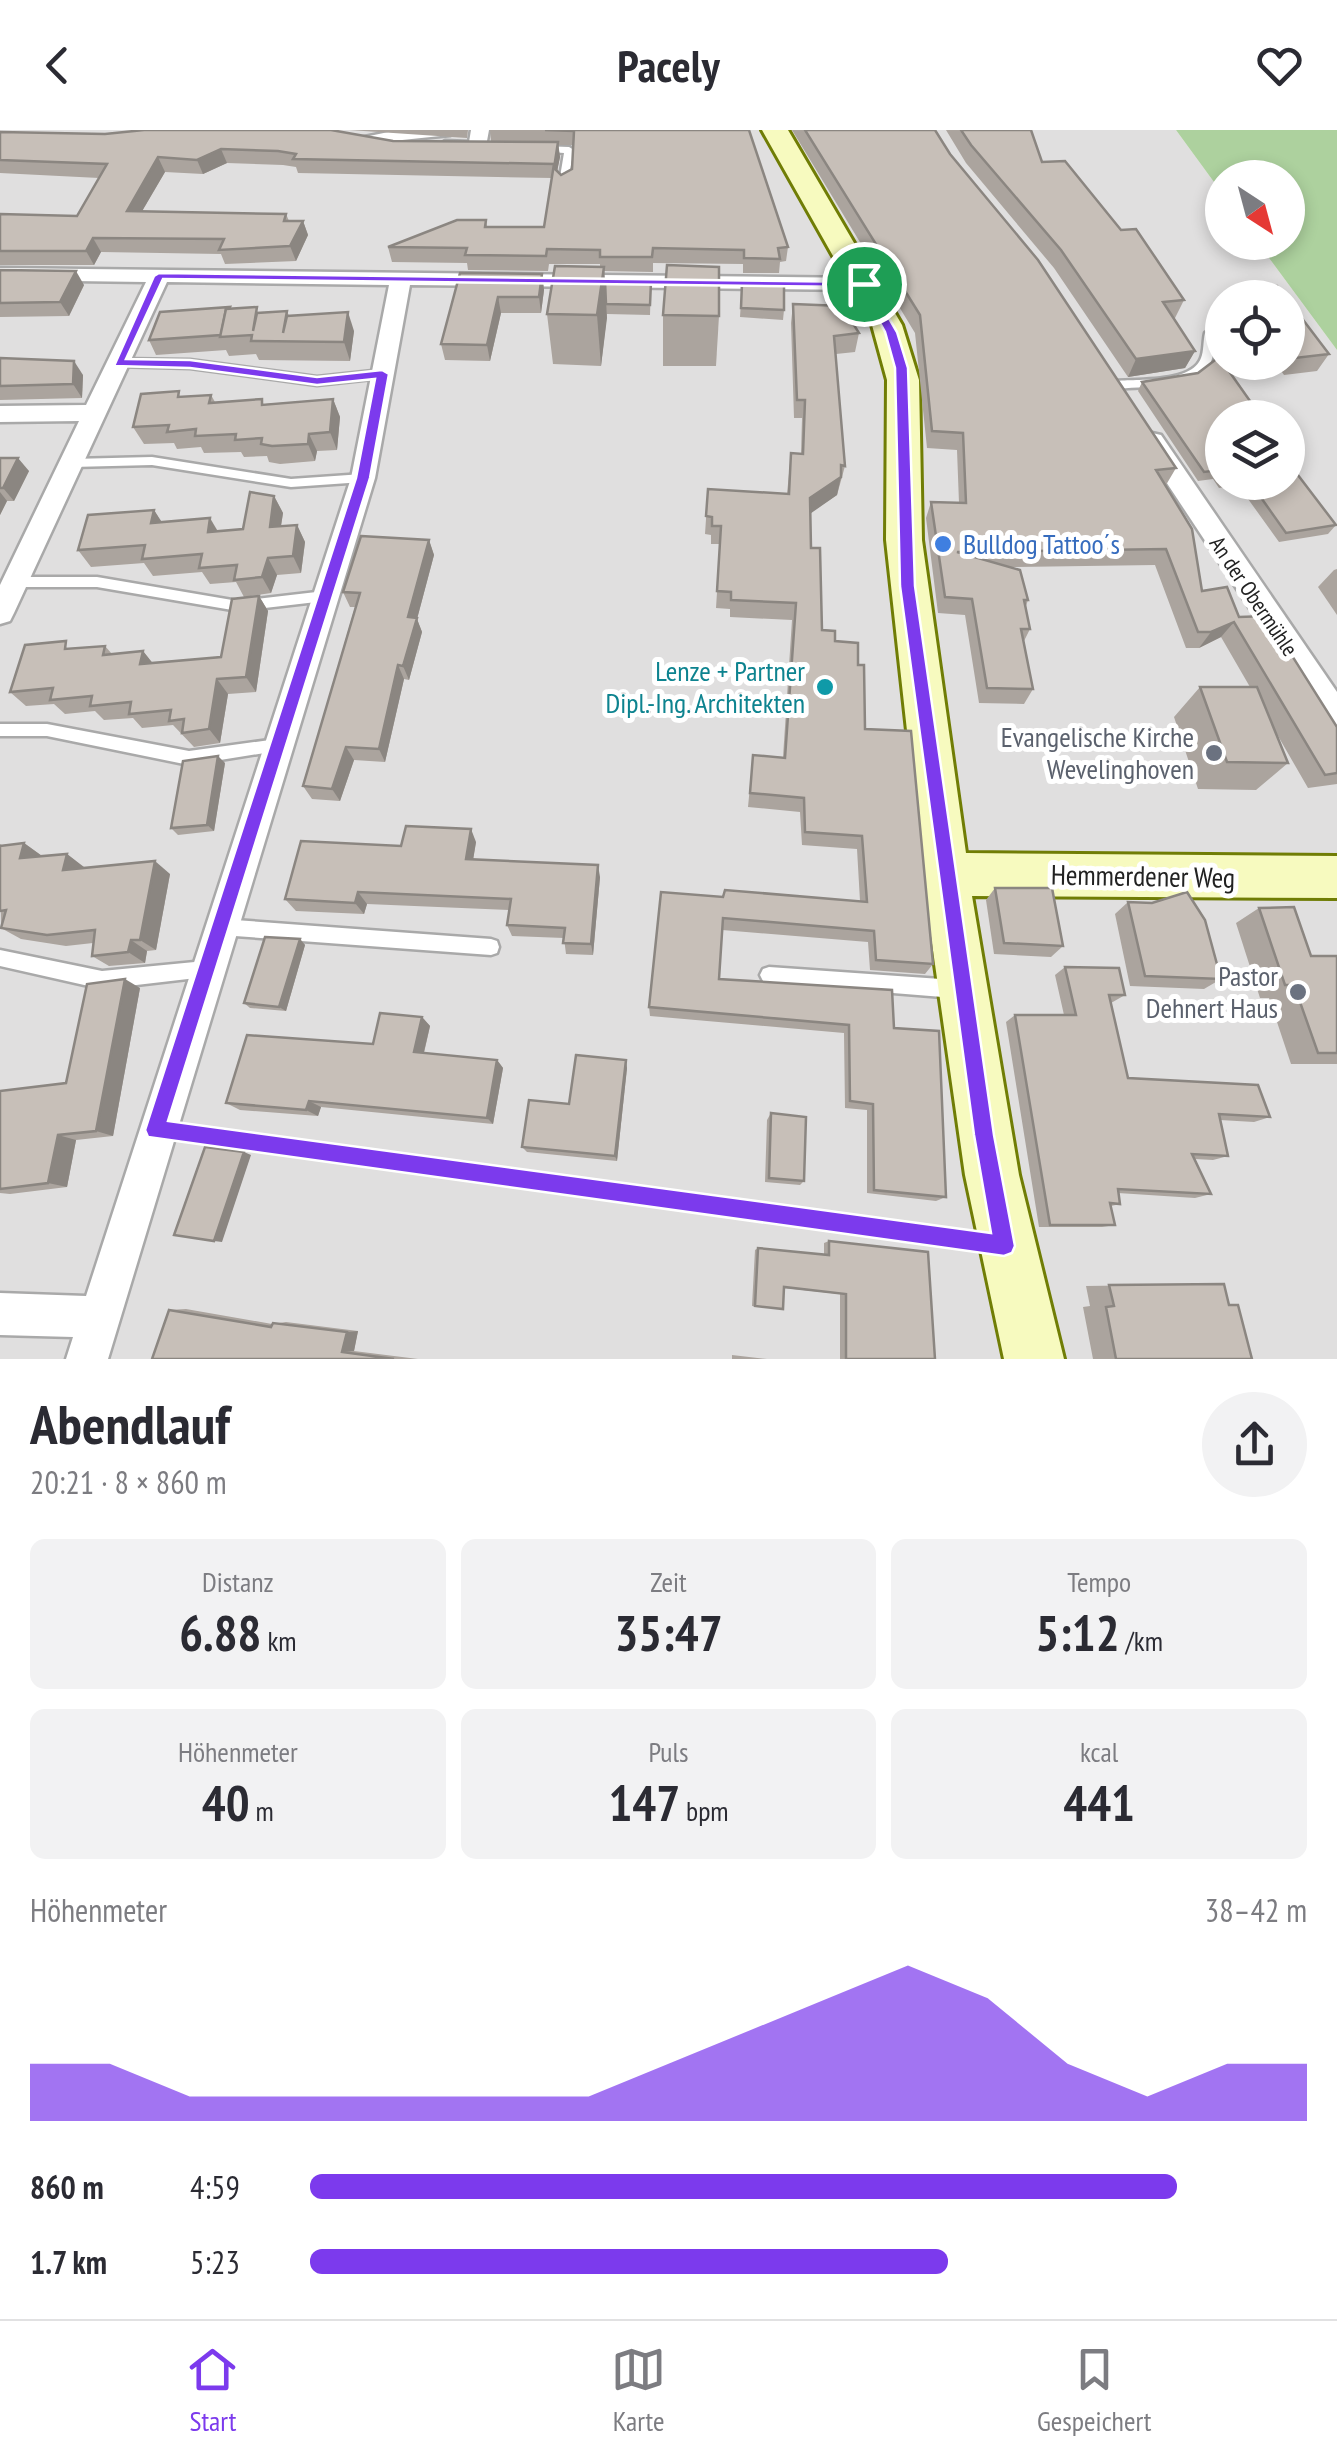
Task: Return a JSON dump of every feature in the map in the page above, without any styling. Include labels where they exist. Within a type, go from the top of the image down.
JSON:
[{"type":"street","points":[[450,130],[355,138],[485,142]]},
{"type":"street","points":[[775,130],[891,332],[902,368],[905,562],[1004,1246],[1034,1359]]},
{"type":"street","points":[[0,274],[864,284]]},
{"type":"street","points":[[5,602],[159,276]]},
{"type":"street","points":[[86,1359],[218,927],[363,478],[400,280]]},
{"type":"street","name":"An der Obermühle","points":[[1110,377],[1337,716]]},
{"type":"street","points":[[0,414],[95,413]]},
{"type":"street","name":"Hemmerdener Weg","points":[[949,874],[1337,877]]},
{"type":"street","points":[[0,1314],[98,1317]]},
{"type":"lane","points":[[532,149],[569,150],[564,183]]},
{"type":"lane","points":[[1110,377],[1175,378],[1198,370],[1205,362]]},
{"type":"lane","points":[[118,363],[190,364],[317,381],[382,374]]},
{"type":"lane","points":[[72,463],[152,461],[292,482],[363,478]]},
{"type":"lane","points":[[5,602],[97,582],[238,606],[325,596]]},
{"type":"lane","points":[[0,730],[47,730],[189,758],[277,746]]},
{"type":"lane","points":[[218,927],[491,947]]},
{"type":"lane","points":[[0,958],[102,980],[205,970]]},
{"type":"lane","points":[[769,975],[964,990]]},
{"type":"path","points":[[156,1130],[1004,1246]]},
{"type":"shaded area","points":[[0,130],[1176,130],[1205,170],[1205,260],[1271,260],[1285,280],[1205,280],[1205,380],[1305,380],[1305,307],[1337,350],[1337,1359],[0,1359]]},
{"type":"green space","points":[[1176,130],[1337,130],[1337,350],[1305,307],[1305,280],[1285,280],[1271,260],[1305,260],[1305,160],[1205,160],[1205,170]]},
{"type":"building","points":[[144,130],[331,130],[393,141],[558,142],[554,168],[561,175],[572,169],[574,131],[545,130],[749,130],[788,247],[778,248],[780,259],[744,258],[744,250],[653,248],[652,257],[600,257],[600,250],[547,249],[546,256],[465,255],[467,248],[388,247],[457,220],[486,220],[485,227],[544,227],[554,164],[293,159],[296,154],[278,151],[221,149],[197,160],[158,157],[127,211],[286,214],[284,221],[303,221],[290,246],[219,250],[224,239],[93,238],[86,251],[0,251],[0,214],[77,216],[107,164],[0,160],[0,132],[105,134]]},
{"type":"building","points":[[805,130],[935,130],[950,154],[1038,260],[1176,468],[1156,470],[1192,529],[1202,591],[1227,587],[1239,617],[1267,616],[1337,727],[1337,773],[1325,775],[1234,622],[1211,632],[1198,632],[1166,549],[957,552],[1020,570],[1028,600],[1024,600],[1030,629],[1021,629],[1033,689],[987,688],[972,599],[945,597],[931,502],[966,503],[963,433],[932,431],[920,315]]},
{"type":"building","points":[[961,130],[1031,130],[1042,162],[1065,161],[1121,230],[1136,229],[1184,300],[1163,302],[1195,351],[1136,359],[1061,250]]},
{"type":"building","points":[[667,265],[719,267],[719,316],[663,315]]},
{"type":"building","points":[[555,266],[604,267],[597,315],[547,314]]},
{"type":"building","points":[[0,270],[76,271],[60,302],[0,303]]},
{"type":"building","points":[[460,273],[542,274],[539,297],[498,297],[487,345],[441,344]]},
{"type":"building","points":[[605,281],[651,282],[650,305],[606,304]]},
{"type":"building","points":[[742,283],[784,283],[784,310],[741,308]]},
{"type":"building","points":[[793,304],[842,306],[859,333],[834,336],[845,466],[841,465],[841,477],[810,498],[811,548],[820,548],[822,630],[835,631],[835,641],[858,643],[858,665],[864,665],[865,729],[911,731],[933,964],[876,960],[874,931],[723,918],[719,979],[892,990],[894,1028],[939,1031],[946,1197],[874,1190],[873,1104],[850,1101],[849,1025],[649,1007],[661,892],[723,897],[725,890],[867,902],[862,836],[805,832],[804,798],[750,793],[753,755],[785,758],[796,603],[731,600],[731,592],[717,591],[721,526],[712,526],[712,517],[706,516],[708,489],[789,494],[791,453],[803,454],[805,400],[797,400]]},
{"type":"building","points":[[230,307],[226,309],[221,335],[149,340],[160,312]]},
{"type":"building","points":[[257,307],[253,331],[257,313],[287,311],[283,333],[287,316],[348,312],[344,342],[251,341],[252,335],[220,337],[226,309]]},
{"type":"building","points":[[1305,322],[1329,354],[1305,357]]},
{"type":"building","points":[[0,358],[74,361],[73,384],[0,386]]},
{"type":"building","points":[[1205,368],[1205,380],[1235,380],[1249,400],[1205,400],[1204,472],[1142,382],[1198,373]]},
{"type":"building","points":[[179,391],[178,397],[211,395],[209,403],[262,399],[262,405],[333,399],[330,432],[309,434],[308,444],[272,446],[261,444],[262,438],[235,440],[236,434],[195,436],[196,429],[167,432],[169,425],[133,427],[141,394]]},
{"type":"building","points":[[0,458],[18,458],[3,488],[0,488]]},
{"type":"building","points":[[1305,484],[1336,525],[1286,533],[1263,500],[1305,500]]},
{"type":"building","points":[[250,492],[274,496],[270,527],[297,525],[293,556],[268,558],[262,577],[234,580],[237,565],[199,568],[202,554],[142,559],[145,545],[78,550],[88,515],[154,510],[151,523],[210,518],[208,532],[243,529]]},
{"type":"building","points":[[361,536],[429,540],[408,617],[417,618],[403,666],[398,665],[379,749],[346,747],[332,789],[303,786],[360,593],[343,592]]},
{"type":"building","points":[[259,596],[246,677],[217,679],[209,729],[182,733],[184,719],[169,721],[171,710],[129,714],[131,702],[90,706],[92,696],[50,700],[53,688],[10,692],[25,645],[66,641],[65,649],[105,646],[103,655],[143,651],[140,664],[221,657],[232,599]]},
{"type":"building","points":[[1200,687],[1257,687],[1288,763],[1227,762]]},
{"type":"building","points":[[218,756],[207,825],[171,828],[183,761]]},
{"type":"building","points":[[406,826],[471,829],[466,859],[598,865],[591,944],[563,943],[565,928],[507,925],[511,899],[358,892],[355,903],[285,899],[301,841],[401,846]]},
{"type":"building","points":[[24,843],[20,858],[67,854],[63,870],[155,861],[140,940],[131,940],[128,952],[92,956],[95,930],[47,935],[1,928],[6,910],[0,911],[0,846]]},
{"type":"building","points":[[995,888],[1052,888],[1063,946],[1004,943]]},
{"type":"building","points":[[1187,892],[1205,920],[1221,979],[1145,976],[1128,902],[1152,903]]},
{"type":"building","points":[[1294,907],[1311,956],[1337,956],[1337,1053],[1318,1053],[1294,985],[1285,985],[1259,908]]},
{"type":"building","points":[[265,937],[300,939],[279,1007],[244,1003]]},
{"type":"building","points":[[1065,967],[1119,968],[1125,995],[1109,995],[1128,1078],[1258,1085],[1270,1117],[1219,1114],[1228,1156],[1192,1154],[1211,1194],[1118,1189],[1120,1204],[1110,1203],[1115,1225],[1050,1225],[1015,1015],[1076,1015]]},
{"type":"building","points":[[125,979],[96,1131],[58,1135],[48,1183],[0,1189],[0,1091],[66,1083],[87,984]]},
{"type":"building","points":[[380,1013],[422,1017],[414,1052],[497,1060],[487,1118],[309,1101],[306,1110],[226,1103],[247,1035],[373,1044]]},
{"type":"building","points":[[576,1055],[626,1060],[615,1156],[522,1147],[529,1100],[569,1104]]},
{"type":"building","points":[[771,1113],[806,1117],[804,1181],[769,1178]]},
{"type":"building","points":[[205,1147],[244,1152],[214,1241],[174,1235]]},
{"type":"building","points":[[829,1241],[928,1252],[935,1359],[846,1359],[846,1294],[784,1287],[783,1309],[755,1306],[758,1248],[829,1255]]},
{"type":"building","points":[[1224,1284],[1229,1305],[1238,1305],[1252,1359],[1116,1359],[1106,1307],[1114,1306],[1109,1285]]},
{"type":"building","points":[[169,1310],[271,1327],[273,1323],[347,1332],[342,1352],[394,1359],[152,1359]]},
{"type":"place","name":"Bulldog Tattoo´s","points":[[943,544]]},
{"type":"place","name":"Lenze + Partner Dipl.-Ing. Architekten","points":[[825,687]]},
{"type":"place","name":"Evangelische Kirche Wevelinghoven","points":[[1214,753]]},
{"type":"place","name":"Pastor Dehnert Haus","points":[[1298,992]]},
{"type":"route","points":[[159,276],[864,284],[891,332],[902,368],[908,586],[984,1135],[1004,1246],[156,1130],[363,478],[382,374],[317,381],[190,364],[118,363],[159,276]]}]
